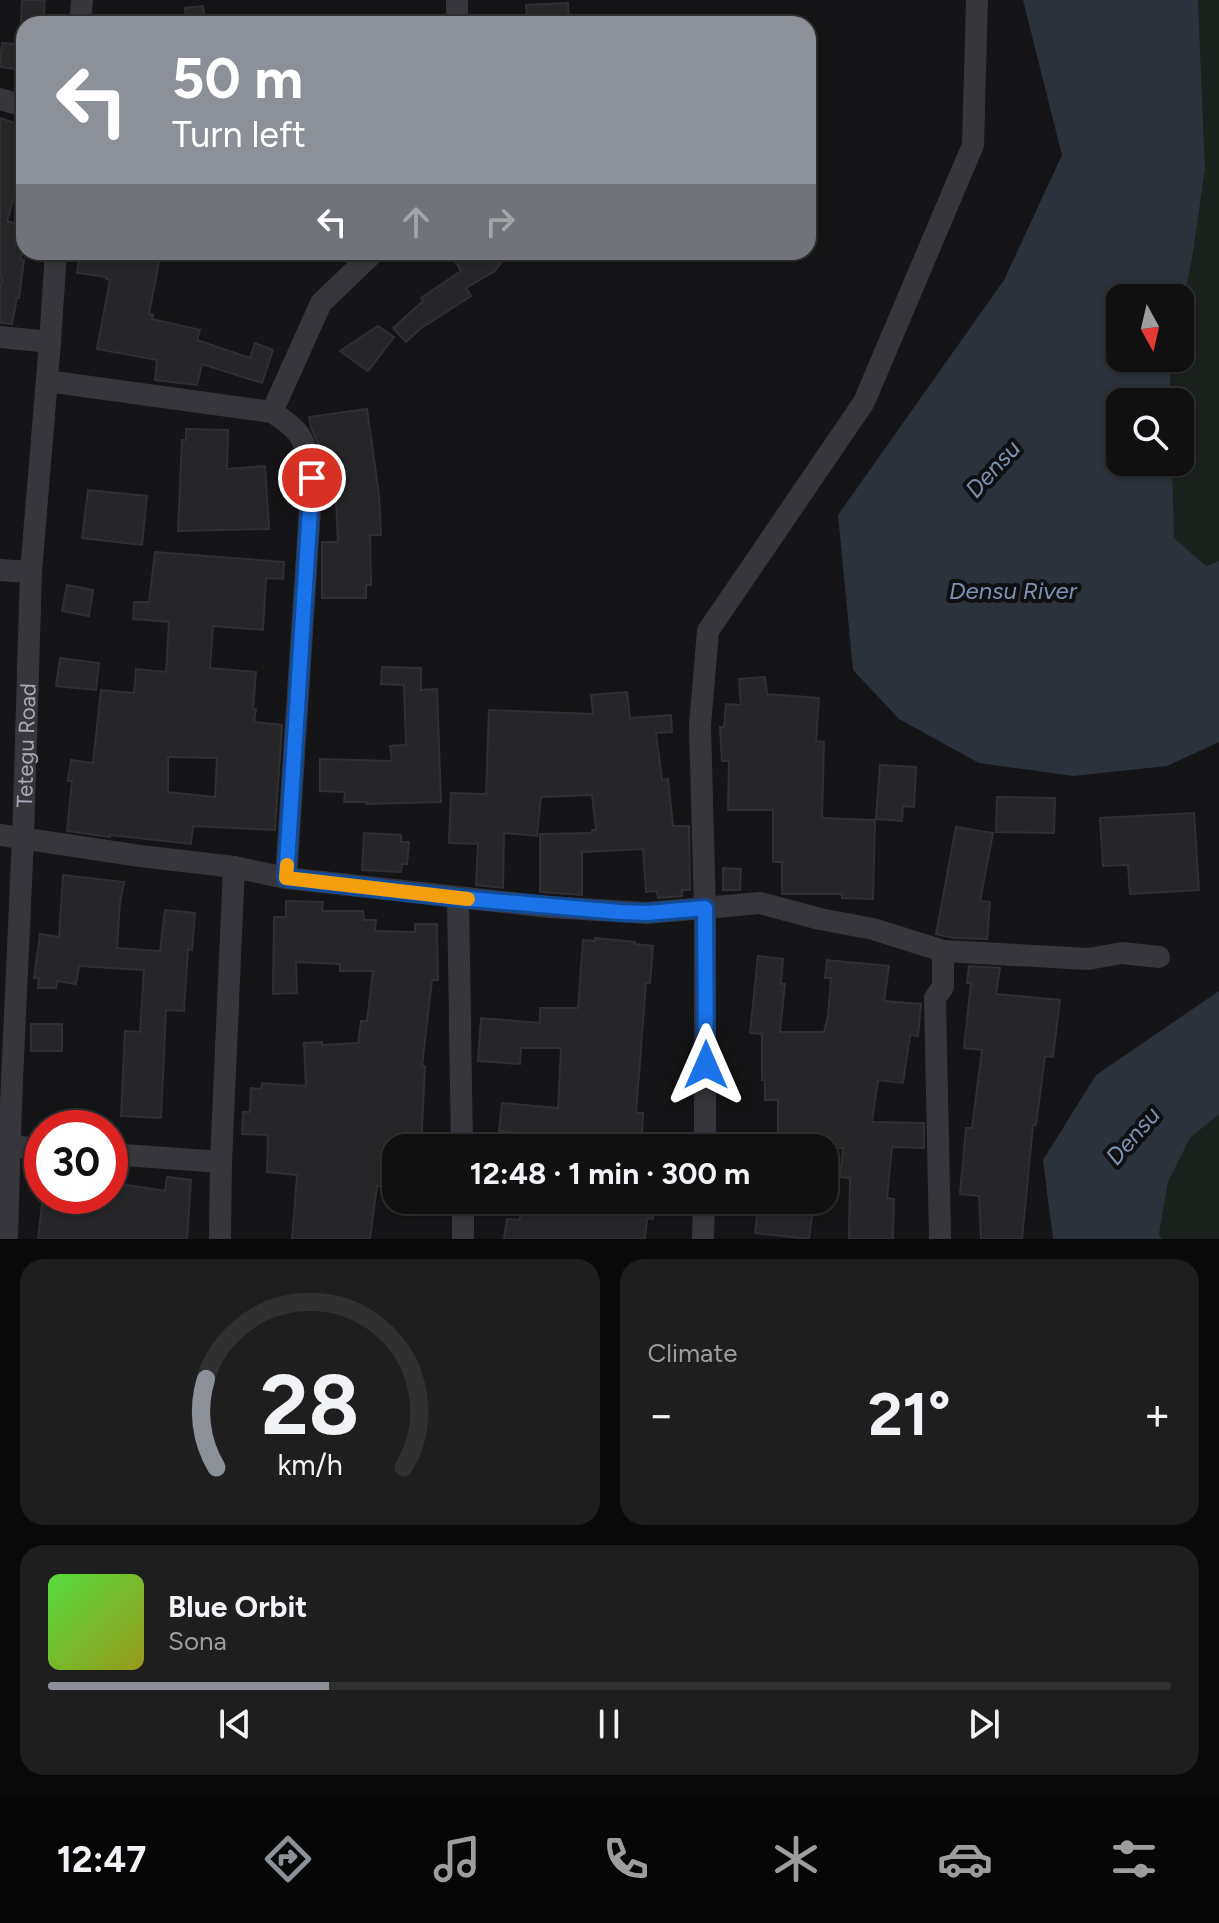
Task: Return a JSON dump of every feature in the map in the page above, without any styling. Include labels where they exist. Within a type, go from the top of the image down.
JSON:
[{"type":"street","points":[[705,1134],[705,908],[700,725],[708,631],[864,402],[973,145],[977,0]]},
{"type":"street","name":"Tetegu Road","points":[[7,1239],[10,931],[23,838],[31,572],[55,260]]},
{"type":"street","points":[[272,412],[321,303],[366,260]]},
{"type":"street","points":[[0,337],[50,342]]},
{"type":"street","points":[[47,381],[272,412],[293,425],[305,445],[312,478],[286,878]]},
{"type":"street","points":[[0,570],[31,572]]},
{"type":"street","points":[[0,835],[234,867],[286,878],[458,898],[647,913],[760,903],[873,929],[943,951],[1088,959],[1122,953],[1159,957]]},
{"type":"street","points":[[220,1239],[234,867]]},
{"type":"street","points":[[458,898],[462,1134]]},
{"type":"street","points":[[940,1239],[935,998],[943,987],[943,951]]},
{"type":"street","points":[[10,1146],[24,1147]]},
{"type":"street","points":[[128,1155],[221,1162]]},
{"type":"street","points":[[463,1214],[463,1239]]},
{"type":"street","points":[[703,1239],[704,1214]]},
{"type":"shaded area","points":[[1198,0],[1219,0],[1219,561],[1206,566],[1173,538],[1172,476],[1194,476],[1194,388],[1170,388],[1170,372],[1194,372],[1194,284],[1187,284],[1205,169]]},
{"type":"shaded area","points":[[1219,1114],[1219,1239],[1162,1239],[1159,1234],[1168,1182],[1190,1138]]},
{"type":"water","name":"Densu River","points":[[1023,0],[1198,0],[1205,169],[1187,284],[1106,284],[1106,372],[1170,372],[1170,388],[1106,388],[1106,476],[1172,476],[1174,538],[1206,566],[1219,561],[1219,742],[1167,766],[1073,776],[979,763],[899,719],[853,670],[838,515],[1004,280],[1062,155]]},
{"type":"water","name":"Densu","points":[[1219,991],[1219,1114],[1190,1138],[1168,1182],[1159,1234],[1162,1239],[1053,1239],[1043,1160],[1096,1075]]},
{"type":"building","points":[[22,0],[45,0],[44,16],[21,16]]},
{"type":"building","points":[[568,3],[569,16],[527,16],[526,5]]},
{"type":"building","points":[[203,6],[204,16],[186,16],[185,8]]},
{"type":"building","points":[[2,43],[16,44],[16,69],[0,67]]},
{"type":"building","points":[[0,118],[16,123],[16,191],[7,221],[16,224],[16,260],[24,260],[12,324],[0,323]]},
{"type":"building","points":[[79,260],[159,260],[149,314],[153,315],[152,319],[200,330],[197,340],[250,358],[255,343],[273,350],[262,383],[202,364],[197,385],[155,380],[157,360],[97,349],[110,280],[77,273]]},
{"type":"building","points":[[503,260],[495,271],[466,288],[471,296],[420,329],[406,342],[393,328],[423,301],[421,298],[461,271],[455,261]]},
{"type":"building","points":[[378,326],[394,337],[368,371],[340,351]]},
{"type":"building","points":[[367,409],[379,495],[381,535],[370,535],[371,585],[366,585],[366,598],[322,598],[322,542],[338,542],[335,478],[326,478],[321,451],[309,417]]},
{"type":"building","points":[[186,429],[228,430],[227,469],[265,466],[269,529],[178,531],[182,440],[186,440]]},
{"type":"building","points":[[88,490],[147,496],[142,545],[82,538]]},
{"type":"building","points":[[155,552],[284,562],[283,579],[266,578],[263,630],[213,626],[210,668],[256,672],[254,722],[282,725],[275,830],[193,826],[191,844],[67,831],[71,760],[93,763],[101,690],[134,693],[136,669],[166,672],[169,622],[133,619],[134,602],[149,602]],"holes":[[[168,757],[217,758],[215,797],[168,792]]]},
{"type":"building","points":[[67,585],[93,590],[89,616],[62,611]]},
{"type":"building","points":[[60,658],[99,663],[96,690],[56,686]]},
{"type":"building","points":[[382,667],[421,668],[421,690],[437,689],[441,802],[344,802],[345,792],[320,791],[320,759],[392,761],[390,746],[406,745],[404,685],[381,684]]},
{"type":"building","points":[[765,677],[767,694],[819,698],[816,741],[824,742],[822,818],[875,820],[873,899],[842,898],[842,894],[782,894],[782,862],[773,862],[773,810],[728,810],[729,761],[722,761],[720,727],[724,727],[726,704],[741,705],[739,679]]},
{"type":"building","points":[[627,692],[630,718],[671,715],[672,732],[656,733],[662,780],[668,779],[673,826],[689,826],[690,890],[682,890],[682,896],[658,898],[657,891],[646,892],[643,849],[582,852],[582,895],[540,892],[540,834],[592,833],[596,830],[592,795],[541,797],[537,836],[504,833],[503,888],[476,885],[478,844],[449,843],[451,793],[486,794],[489,710],[593,714],[591,695]]},
{"type":"building","points":[[880,765],[916,767],[914,807],[903,806],[902,821],[876,819]]},
{"type":"building","points":[[997,797],[1055,798],[1054,833],[996,832]]},
{"type":"building","points":[[1194,813],[1199,890],[1130,894],[1128,865],[1103,866],[1100,818]]},
{"type":"building","points":[[956,827],[993,833],[980,901],[990,902],[987,939],[936,934]]},
{"type":"building","points":[[364,833],[401,835],[401,842],[409,842],[407,864],[402,864],[401,872],[362,870]]},
{"type":"building","points":[[723,868],[741,869],[740,890],[723,890]]},
{"type":"building","points":[[63,875],[124,882],[117,948],[160,951],[165,910],[195,913],[192,950],[188,949],[184,1011],[166,1010],[161,1118],[128,1116],[128,1110],[121,1110],[125,1031],[140,1032],[144,970],[79,966],[76,984],[57,981],[56,988],[38,988],[39,978],[34,978],[40,934],[59,937]]},
{"type":"building","points":[[286,901],[323,902],[322,911],[363,911],[364,920],[376,920],[375,931],[415,932],[415,924],[437,924],[438,980],[432,980],[422,1066],[425,1066],[422,1134],[382,1134],[382,1186],[377,1186],[370,1239],[292,1239],[297,1175],[267,1172],[268,1135],[242,1134],[243,1112],[250,1112],[251,1088],[261,1089],[262,1083],[306,1086],[304,1043],[358,1043],[361,1021],[367,1021],[373,971],[340,971],[340,964],[296,962],[297,993],[273,994],[274,917],[286,917]]},
{"type":"building","points":[[595,938],[653,946],[650,983],[646,983],[636,1113],[643,1113],[642,1134],[522,1134],[499,1131],[502,1103],[558,1108],[561,1048],[521,1048],[520,1064],[478,1061],[481,1018],[540,1023],[540,1008],[578,1008],[583,940],[595,941]]},
{"type":"building","points":[[758,956],[783,959],[781,984],[785,984],[780,1032],[824,1032],[831,978],[825,978],[827,960],[889,966],[884,1001],[921,1004],[918,1036],[910,1035],[903,1083],[878,1080],[872,1122],[924,1123],[924,1148],[892,1147],[887,1198],[894,1199],[893,1239],[849,1239],[850,1178],[840,1177],[843,1148],[838,1148],[838,1134],[778,1134],[778,1100],[765,1100],[762,1034],[750,1033]]},
{"type":"building","points":[[969,966],[1000,968],[996,994],[1060,1000],[1053,1057],[1045,1056],[1036,1125],[1033,1125],[1022,1239],[981,1239],[979,1196],[960,1194],[966,1128],[972,1128],[982,1050],[964,1048],[971,983],[967,983]]},
{"type":"building","points":[[31,1024],[62,1024],[62,1051],[31,1051]]},
{"type":"building","points":[[167,1177],[191,1180],[187,1239],[38,1239],[41,1214],[128,1214],[128,1185],[165,1191]]},
{"type":"building","points":[[520,1214],[654,1214],[653,1219],[647,1218],[645,1239],[504,1239],[507,1219],[520,1220]]},
{"type":"building","points":[[757,1214],[812,1214],[809,1239],[755,1233]]},
{"type":"slow traffic","points":[[287,865],[286,878],[468,899]]},
{"type":"route","points":[[312,478],[286,878],[549,907],[647,913],[705,908],[706,1065]]}]
